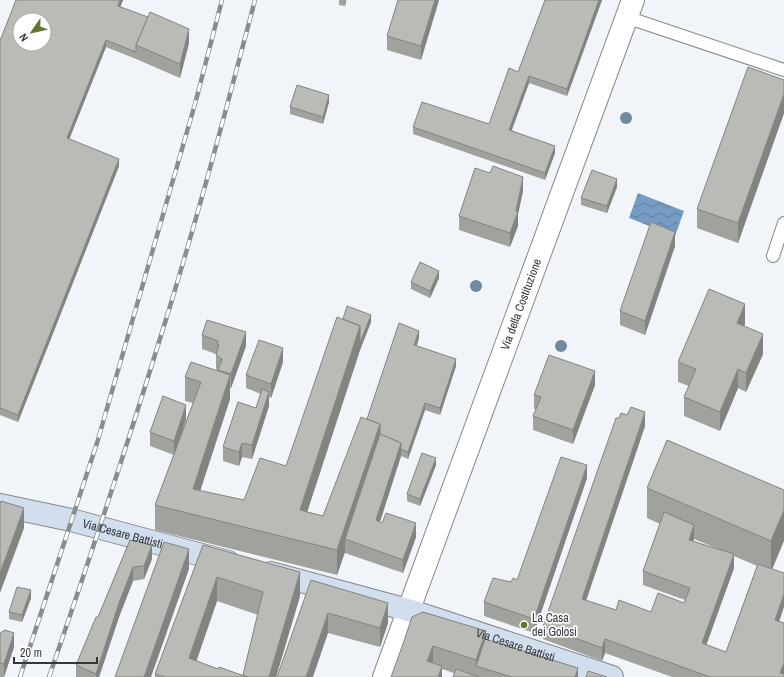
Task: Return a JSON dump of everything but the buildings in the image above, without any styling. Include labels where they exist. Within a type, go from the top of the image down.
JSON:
[{"type":"street","name":"Via della Costituzione","points":[[384,677],[630,8]]},
{"type":"street","name":"Via Cesare Battisti","points":[[0,505],[72,520],[408,610],[612,677]]},
{"type":"lane","points":[[630,8],[784,70]]},
{"type":"lane","points":[[772,256],[784,223]]},
{"type":"water","points":[[638,193],[684,211],[675,236],[629,218]]},
{"type":"railway","points":[[20,677],[97,443],[195,104],[222,0]]},
{"type":"railway","points":[[49,677],[122,460],[176,288],[211,165],[255,0]]},
{"type":"place","name":"La Casa dei Golosi","points":[[524,625]]}]
